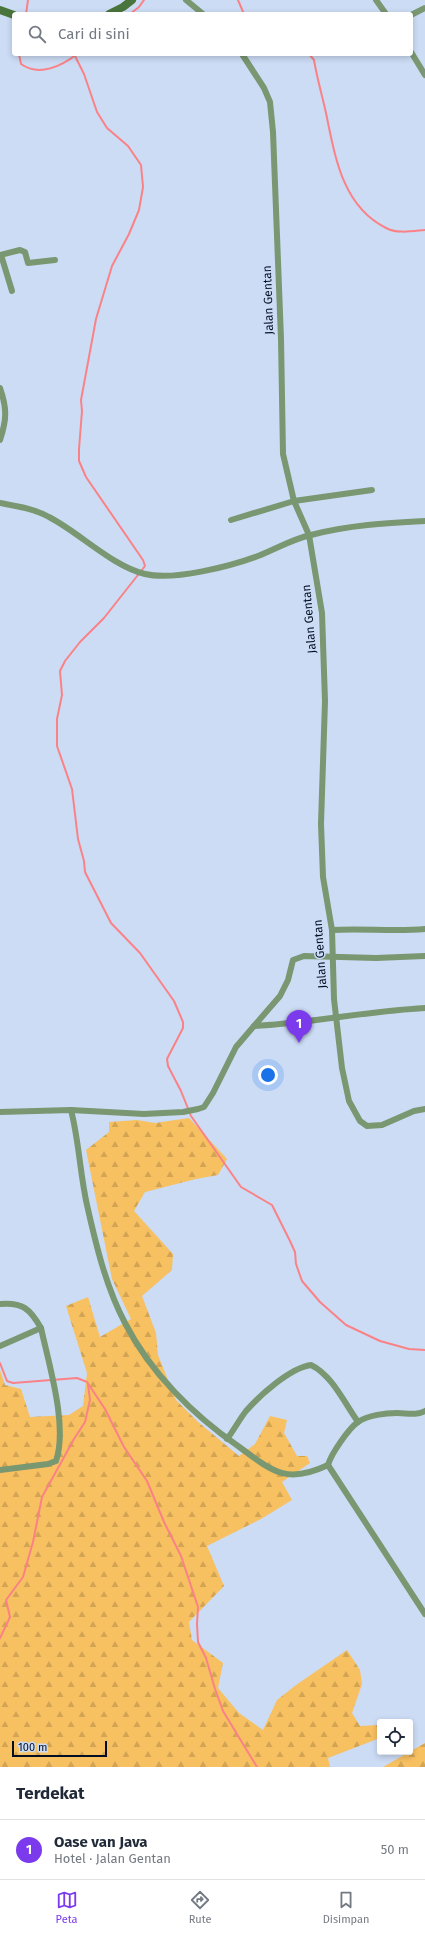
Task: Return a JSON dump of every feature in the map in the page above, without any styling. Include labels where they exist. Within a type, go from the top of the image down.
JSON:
[{"type":"main road","points":[[113,12],[132,0]]},
{"type":"main road","points":[[0,10],[12,14]]},
{"type":"street","points":[[186,0],[201,12]]},
{"type":"street","points":[[376,0],[385,12]]},
{"type":"street","points":[[413,15],[425,8]]},
{"type":"street","points":[[413,55],[425,75]]},
{"type":"street","name":"Jalan Gentan","points":[[243,56],[264,88],[270,102],[273,132],[281,338],[283,454],[294,501],[309,535],[322,613],[325,701],[321,824],[323,877],[332,930],[336,1017],[342,1068],[349,1101],[360,1121],[367,1126],[382,1125],[414,1111],[425,1109]]},
{"type":"street","points":[[12,292],[0,255],[20,250],[25,252],[28,263],[55,260]]},
{"type":"street","points":[[0,388],[5,424],[0,440]]},
{"type":"street","points":[[231,520],[294,501],[372,490]]},
{"type":"street","points":[[0,503],[48,516],[105,553],[144,574],[175,576],[229,565],[257,556],[309,535],[344,526],[425,522]]},
{"type":"street","points":[[332,930],[362,928],[389,931],[425,929]]},
{"type":"street","points":[[0,1112],[71,1110],[144,1114],[192,1111],[204,1106],[213,1093],[236,1047],[280,996],[288,980],[293,960],[304,956],[376,958],[425,956]]},
{"type":"street","points":[[254,1026],[290,1024],[336,1017],[425,1008]]},
{"type":"street","points":[[71,1110],[87,1205],[111,1292],[124,1323],[141,1351],[163,1378],[179,1396],[227,1439],[267,1467],[291,1475],[304,1474],[328,1465],[336,1448],[358,1422],[381,1414],[418,1414],[425,1411]]},
{"type":"street","points":[[0,1304],[13,1303],[24,1307],[34,1316],[41,1328],[60,1423],[58,1455],[56,1461],[48,1464],[0,1470]]},
{"type":"street","points":[[0,1346],[41,1328]]},
{"type":"street","points":[[227,1439],[245,1412],[263,1395],[298,1369],[311,1365],[317,1368],[331,1383],[358,1422]]},
{"type":"street","points":[[328,1465],[425,1614]]},
{"type":"green space","points":[[189,1118],[227,1159],[218,1175],[145,1192],[134,1211],[173,1254],[172,1270],[142,1296],[156,1333],[158,1355],[176,1400],[198,1422],[239,1456],[255,1444],[270,1416],[287,1420],[284,1433],[297,1456],[307,1456],[310,1463],[282,1482],[292,1500],[261,1519],[207,1546],[224,1586],[189,1622],[192,1640],[223,1663],[218,1688],[239,1713],[263,1730],[277,1700],[347,1650],[360,1670],[362,1684],[352,1713],[360,1726],[377,1725],[377,1739],[328,1758],[330,1767],[0,1767],[0,1370],[5,1385],[21,1389],[30,1417],[69,1415],[83,1406],[87,1373],[66,1306],[88,1297],[100,1337],[131,1319],[112,1279],[86,1150],[109,1132],[109,1122],[137,1120],[155,1123]]},
{"type":"green space","points":[[425,1743],[425,1767],[383,1767],[404,1755],[413,1755],[413,1750]]},
{"type":"waterway","points":[[26,12],[28,0]]},
{"type":"waterway","points":[[133,12],[139,7],[144,0]]},
{"type":"waterway","points":[[238,0],[243,12]]},
{"type":"waterway","points":[[19,56],[21,64],[35,70],[43,70],[57,66],[74,56]]},
{"type":"waterway","points":[[75,56],[84,74],[97,112],[107,128],[128,146],[141,165],[143,187],[139,210],[129,234],[112,266],[96,319],[81,400],[82,411],[79,461],[86,477],[143,560],[145,566],[104,618],[80,642],[65,661],[60,671],[62,695],[57,719],[57,746],[72,789],[78,839],[84,861],[85,872],[111,923],[140,953],[174,1001],[183,1022],[183,1028],[167,1059],[168,1066],[181,1091],[191,1116],[241,1187],[272,1205],[295,1252],[296,1264],[302,1281],[320,1302],[346,1325],[380,1341],[409,1349],[425,1350]]},
{"type":"waterway","points":[[311,56],[314,60],[337,162],[350,193],[359,207],[371,219],[390,230],[400,232],[425,230]]},
{"type":"waterway","points":[[0,1363],[7,1381],[13,1383],[77,1378],[87,1382],[105,1409],[124,1447],[147,1481],[164,1522],[181,1556],[198,1607],[198,1642],[206,1658],[223,1711],[257,1767]]},
{"type":"waterway","points":[[0,1638],[10,1617],[6,1600],[23,1577],[33,1542],[42,1497],[85,1422],[90,1400],[88,1384]]},
{"type":"place","name":"Oase van Java","points":[[299,1043]]}]
